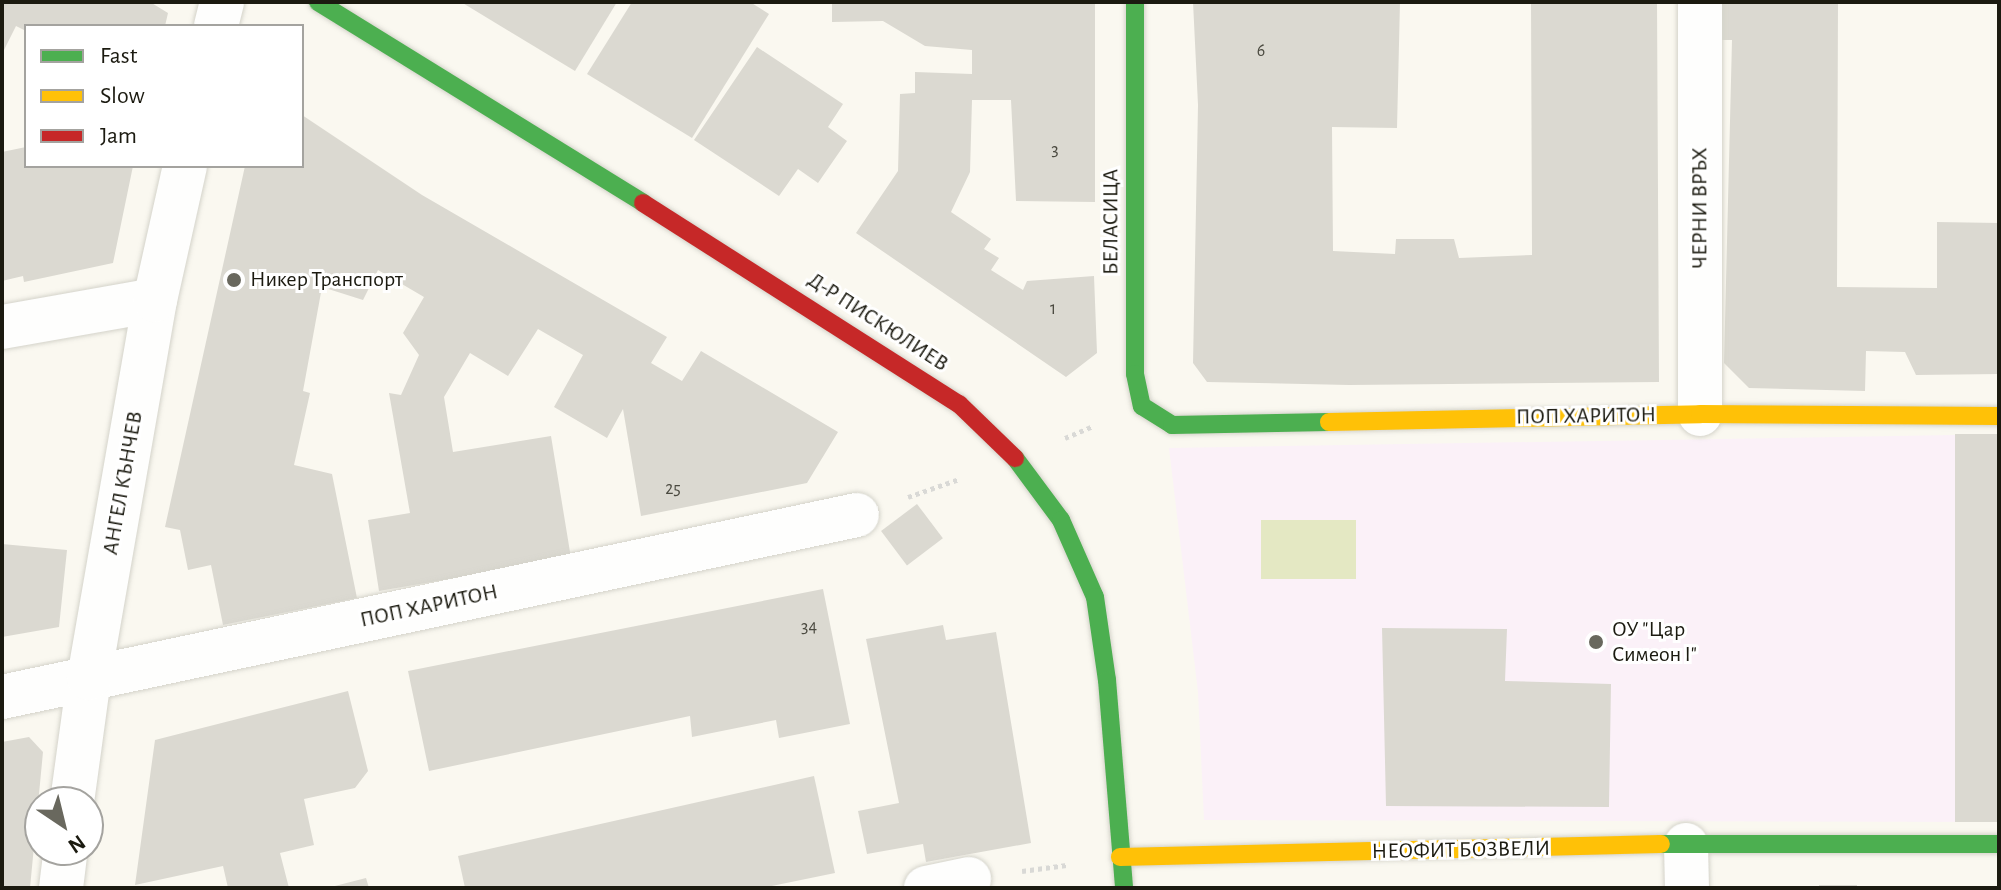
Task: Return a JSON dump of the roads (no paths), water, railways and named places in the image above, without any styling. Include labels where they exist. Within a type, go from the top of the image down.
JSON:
[{"type":"street","points":[[216,24],[222,2]]},
{"type":"street","name":"Д-Р ПИСКЮЛИЕВ","points":[[318,2],[866,342],[959,404],[1015,458],[1061,520],[1095,597],[1107,680],[1124,888]]},
{"type":"street","name":"БЕЛАСИЦА","points":[[1135,2],[1135,374],[1142,406],[1172,425]]},
{"type":"street","name":"ЧЕРНИ ВРЪХ","points":[[1700,2],[1700,414]]},
{"type":"street","name":"АНГЕЛ КЪНЧЕВ","points":[[74,786],[89,678],[155,300],[185,168]]},
{"type":"street","points":[[2,327],[155,300]]},
{"type":"street","name":"ПОП ХАРИТОН","points":[[1172,425],[1700,414],[1999,416]]},
{"type":"street","name":"ПОП ХАРИТОН","points":[[2,697],[857,515]]},
{"type":"street","name":"НЕОФИТ БОЗВЕЛИ","points":[[1120,857],[1765,842],[1999,844]]},
{"type":"street","points":[[1686,845],[1687,888]]},
{"type":"street","points":[[61,888],[64,866]]},
{"type":"street","points":[[926,888],[969,879]]},
{"type":"place","name":"Никер Транспорт","points":[[234,280]]},
{"type":"place","name":"ОУ \"Цар Симеон I\"","points":[[1596,642]]}]
